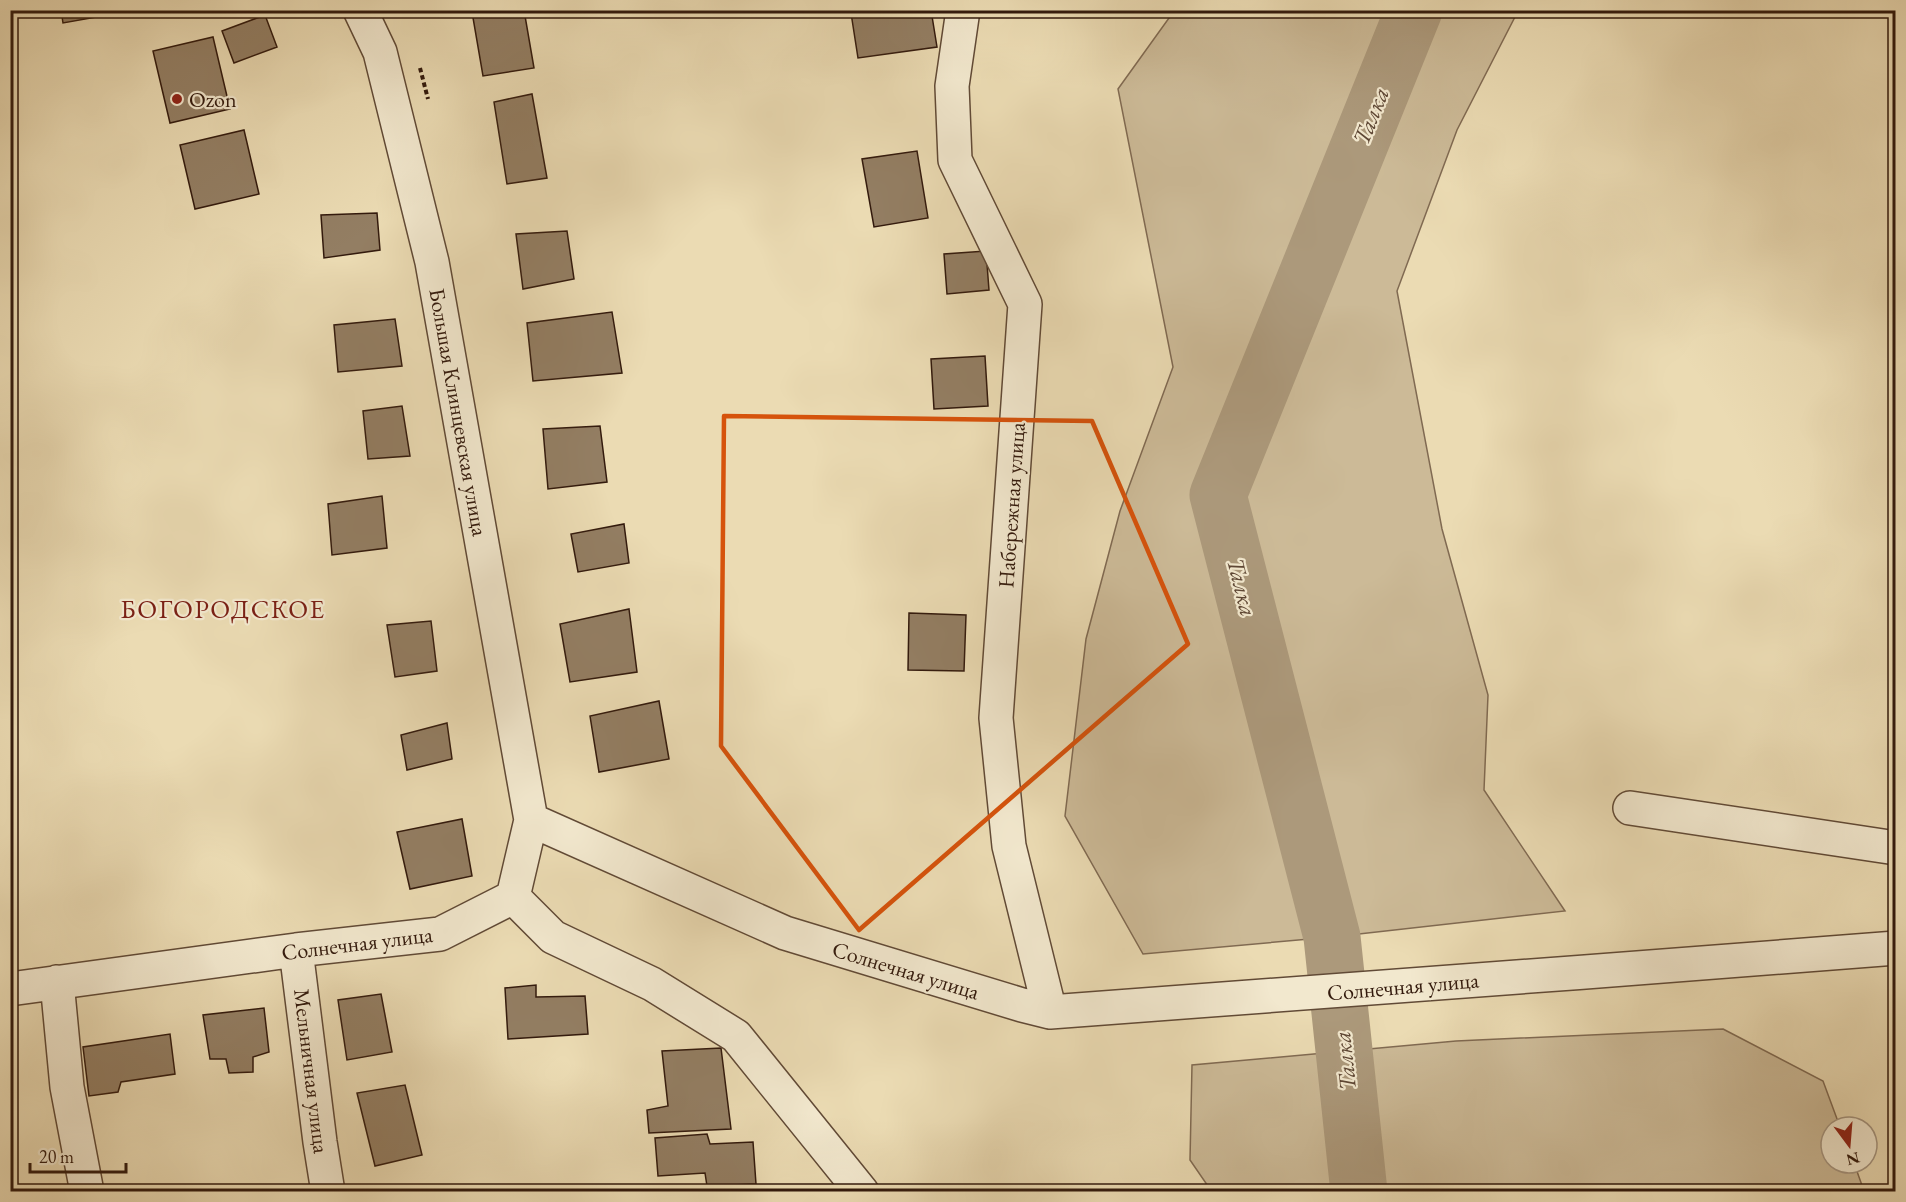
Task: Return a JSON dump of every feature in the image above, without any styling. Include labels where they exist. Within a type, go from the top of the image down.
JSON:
[{"type":"street","name":"Большая Клинцевская улица","points":[[360,10],[380,52],[432,262],[531,820]]},
{"type":"street","name":"Набережная улица","points":[[963,10],[952,86],[955,160],[1025,304],[996,718],[1009,846],[1050,1012]]},
{"type":"street","points":[[1630,808],[1896,848]]},
{"type":"street","points":[[531,820],[513,897],[553,937],[652,984],[736,1036],[862,1191]]},
{"type":"street","name":"Солнечная улица","points":[[531,820],[785,933],[1050,1012],[1274,997],[1373,987],[1896,948]]},
{"type":"street","name":"Солнечная улица","points":[[10,989],[296,950],[440,934],[513,897]]},
{"type":"street","name":"Мельничная улица","points":[[296,950],[318,1131],[328,1191]]},
{"type":"street","points":[[57,982],[67,1087],[87,1191]]},
{"type":"highlighted area","points":[[724,416],[1092,421],[1188,644],[859,930],[721,746]]},
{"type":"shaded area","points":[[1174,11],[1518,11],[1457,130],[1397,291],[1442,529],[1488,695],[1484,790],[1565,911],[1332,937],[1143,954],[1065,816],[1086,639],[1120,511],[1173,367],[1118,89]]},
{"type":"shaded area","points":[[1723,1029],[1823,1081],[1836,1115],[1819,1115],[1819,1175],[1858,1175],[1864,1191],[1212,1192],[1190,1160],[1192,1065],[1456,1041]]},
{"type":"building","points":[[61,10],[136,10],[63,23]]},
{"type":"building","points":[[524,10],[534,68],[483,76],[472,12]]},
{"type":"building","points":[[872,10],[931,10],[937,47],[858,58],[851,13]]},
{"type":"building","points":[[265,15],[277,47],[234,63],[222,31]]},
{"type":"building","points":[[213,37],[230,109],[170,123],[153,51]]},
{"type":"building","points":[[532,94],[547,178],[507,184],[494,102]]},
{"type":"building","points":[[244,130],[259,194],[195,209],[180,145]]},
{"type":"building","points":[[917,151],[928,218],[874,227],[862,159]]},
{"type":"building","points":[[377,213],[380,250],[324,258],[321,215]]},
{"type":"building","points":[[567,231],[574,279],[523,289],[516,234]]},
{"type":"building","points":[[986,251],[989,290],[947,294],[944,254]]},
{"type":"building","points":[[612,312],[622,373],[533,381],[527,323]]},
{"type":"building","points":[[395,319],[402,366],[338,372],[334,325]]},
{"type":"building","points":[[985,356],[988,406],[934,409],[931,359]]},
{"type":"building","points":[[402,406],[410,456],[368,459],[363,411]]},
{"type":"building","points":[[600,426],[607,482],[548,489],[543,429]]},
{"type":"building","points":[[382,496],[387,548],[332,555],[328,504]]},
{"type":"building","points":[[624,524],[629,563],[578,572],[571,534]]},
{"type":"building","points":[[629,609],[637,672],[570,682],[560,624]]},
{"type":"building","points":[[909,613],[966,615],[964,671],[908,670]]},
{"type":"building","points":[[431,621],[437,671],[395,677],[387,625]]},
{"type":"building","points":[[659,701],[669,759],[599,772],[590,716]]},
{"type":"building","points":[[447,723],[452,759],[407,770],[401,735]]},
{"type":"building","points":[[462,819],[472,876],[410,889],[397,832]]},
{"type":"building","points":[[536,985],[536,997],[585,996],[588,1034],[508,1039],[505,988]]},
{"type":"building","points":[[381,994],[392,1052],[347,1060],[338,1000]]},
{"type":"building","points":[[264,1008],[269,1052],[253,1057],[253,1072],[229,1073],[226,1059],[210,1059],[203,1015]]},
{"type":"building","points":[[170,1034],[175,1074],[121,1082],[118,1092],[89,1096],[83,1047]]},
{"type":"building","points":[[721,1048],[731,1129],[649,1133],[647,1110],[668,1106],[662,1051]]},
{"type":"building","points":[[405,1085],[422,1155],[375,1166],[357,1093]]},
{"type":"building","points":[[707,1134],[710,1144],[753,1142],[756,1184],[707,1186],[705,1173],[658,1176],[655,1138]]},
{"type":"waterway","name":"Талка","points":[[1359,1192],[1332,937],[1218,495],[1414,10]]},
{"type":"place","name":"Ozon","points":[[177,99]]},
{"type":"district","name":"БОГОРОДСКОЕ","points":[[223,609]]}]
